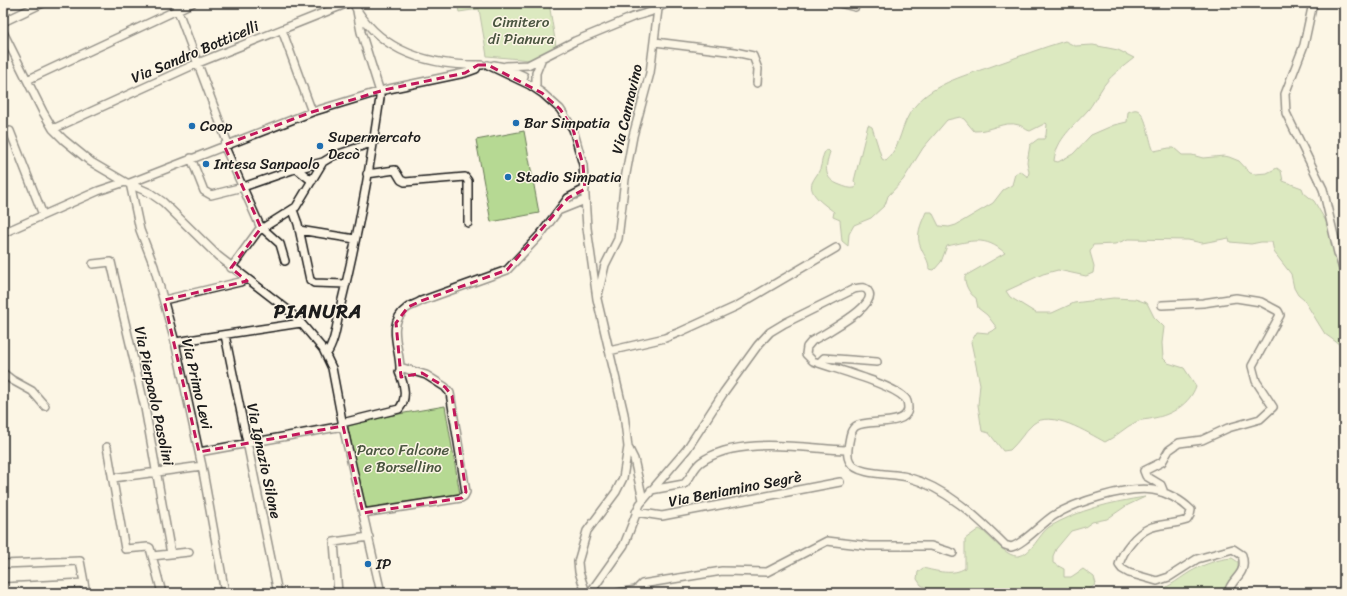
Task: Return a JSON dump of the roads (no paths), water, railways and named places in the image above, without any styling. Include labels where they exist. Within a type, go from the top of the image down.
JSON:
[{"type":"street","points":[[3,22],[42,3]]},
{"type":"street","points":[[27,80],[176,6],[192,3]]},
{"type":"street","name":"Via Sandro Botticelli","points":[[53,128],[198,63],[348,3]]},
{"type":"street","points":[[353,3],[366,23],[381,38],[404,52],[417,58],[445,63],[488,65],[523,76],[560,109],[573,129],[581,153],[587,228],[597,299]]},
{"type":"street","points":[[501,68],[529,65],[575,40],[658,9],[667,3]]},
{"type":"street","points":[[839,3],[854,7]]},
{"type":"street","points":[[1313,3],[1304,45],[1285,94],[1286,113],[1323,189],[1344,272]]},
{"type":"street","points":[[176,6],[242,187],[262,229],[280,244],[285,261]]},
{"type":"street","name":"Via Cannavino","points":[[586,593],[579,572],[578,562],[587,531],[616,492],[623,478],[628,447],[625,422],[597,299],[604,270],[618,239],[633,136],[650,72],[658,9]]},
{"type":"street","points":[[326,355],[331,346],[346,284],[374,142],[380,92],[361,32],[357,11]]},
{"type":"street","points":[[361,32],[366,23]]},
{"type":"street","points":[[282,30],[312,112]]},
{"type":"street","points":[[3,32],[53,128],[78,153],[128,183],[150,193],[163,202],[231,268],[281,304],[301,323],[326,355],[332,368],[342,424],[381,593]]},
{"type":"street","points":[[655,42],[735,52],[753,56],[758,69],[757,83]]},
{"type":"street","points":[[535,87],[536,72],[542,58]]},
{"type":"street","points":[[3,233],[98,191],[128,183],[312,112],[380,92],[465,73],[476,69],[478,65]]},
{"type":"street","points":[[523,76],[529,72],[529,65]]},
{"type":"street","points":[[501,68],[535,87]]},
{"type":"street","points":[[10,131],[43,215]]},
{"type":"street","points":[[192,158],[204,191],[213,195],[242,187],[297,168],[323,162],[333,156],[374,142]]},
{"type":"street","points":[[231,268],[262,229],[293,210],[304,196],[323,162]]},
{"type":"street","points":[[297,168],[312,181]]},
{"type":"street","points":[[367,174],[395,170],[401,180],[405,182],[465,178],[468,181],[468,223]]},
{"type":"street","name":"Via Primo Levi","points":[[128,183],[140,230],[164,300],[175,342],[202,466],[225,593]]},
{"type":"street","points":[[199,452],[247,444],[342,424],[399,409],[405,395],[403,371],[395,330],[400,314],[408,307],[421,301],[507,270],[517,261],[568,198],[585,189]]},
{"type":"street","points":[[559,210],[585,200]]},
{"type":"street","points":[[293,210],[310,280],[315,283],[346,284]]},
{"type":"street","points":[[299,230],[355,239]]},
{"type":"street","points":[[609,351],[665,338],[680,332],[737,306],[836,248]]},
{"type":"street","name":"Via Pierpaolo Pasolini","points":[[93,264],[110,262],[139,381],[157,471],[171,554]]},
{"type":"street","points":[[164,300],[240,282],[246,279]]},
{"type":"street","points":[[590,593],[624,545],[636,512],[643,500],[680,459],[724,392],[758,345],[770,332],[785,323],[854,289],[865,288],[869,292],[870,297],[864,307],[854,315],[812,341],[807,347],[806,354],[813,361],[876,383],[905,398],[908,404],[907,412],[903,417],[889,421],[856,426],[851,433],[847,450],[852,465],[864,471],[906,476],[938,490],[971,512],[1005,545],[1011,547],[1016,546],[1037,527],[1054,516],[1094,498],[1138,490],[1161,492],[1186,505],[1191,510],[1190,515],[1187,520],[1147,528],[1140,532],[1126,548],[1119,565],[1122,570],[1157,581],[1169,578],[1197,559],[1233,549],[1242,555],[1244,567],[1239,578],[1229,589],[1228,593]]},
{"type":"street","points":[[1161,492],[1163,490],[1161,485],[1146,476],[1144,471],[1162,462],[1172,447],[1189,440],[1202,440],[1228,428],[1260,419],[1274,407],[1256,381],[1252,366],[1280,315],[1278,311],[1261,302],[1236,298],[1202,303],[1162,305]]},
{"type":"street","points":[[175,342],[225,335],[271,326],[301,323]]},
{"type":"street","name":"Via Ignazio Silone","points":[[225,335],[278,593]]},
{"type":"street","points":[[819,363],[824,358],[877,362]]},
{"type":"street","points":[[363,513],[462,498],[466,492],[456,439],[457,429],[452,396],[445,387],[422,373],[403,371]]},
{"type":"street","points":[[3,373],[12,380],[32,391],[45,406]]},
{"type":"street","points":[[651,490],[684,484],[700,462],[712,456],[740,447],[760,445],[845,450]]},
{"type":"street","name":"Via Cannavino","points":[[628,447],[634,459],[643,500]]},
{"type":"street","points":[[107,448],[126,549],[149,547],[162,593]]},
{"type":"street","points":[[113,478],[202,466]]},
{"type":"street","name":"Via Beniamino Segrè","points":[[636,512],[662,516],[840,482]]},
{"type":"street","points":[[338,593],[334,542],[369,537]]},
{"type":"street","points":[[618,593],[636,590],[642,584],[708,573],[734,570],[766,572],[827,541],[869,546],[931,546],[953,553]]},
{"type":"street","points":[[152,556],[189,552]]},
{"type":"street","points":[[3,564],[79,561],[86,593]]},
{"type":"street","points":[[3,587],[84,583]]},
{"type":"place","name":"Bar Simpatia","points":[[516,123]]},
{"type":"place","name":"Coop","points":[[192,126]]},
{"type":"place","name":"Supermercato Decò","points":[[320,146]]},
{"type":"place","name":"Intesa Sanpaolo","points":[[206,164]]},
{"type":"place","name":"Stadio Simpatia","points":[[508,177]]},
{"type":"place","name":"IP","points":[[368,564]]},
{"type":"district","name":"PIANURA","points":[[318,311]]},
{"type":"park label","name":"Cimitero di Pianura","points":[[521,30]]},
{"type":"park label","name":"Parco Falcone e Borsellino","points":[[403,458]]}]
